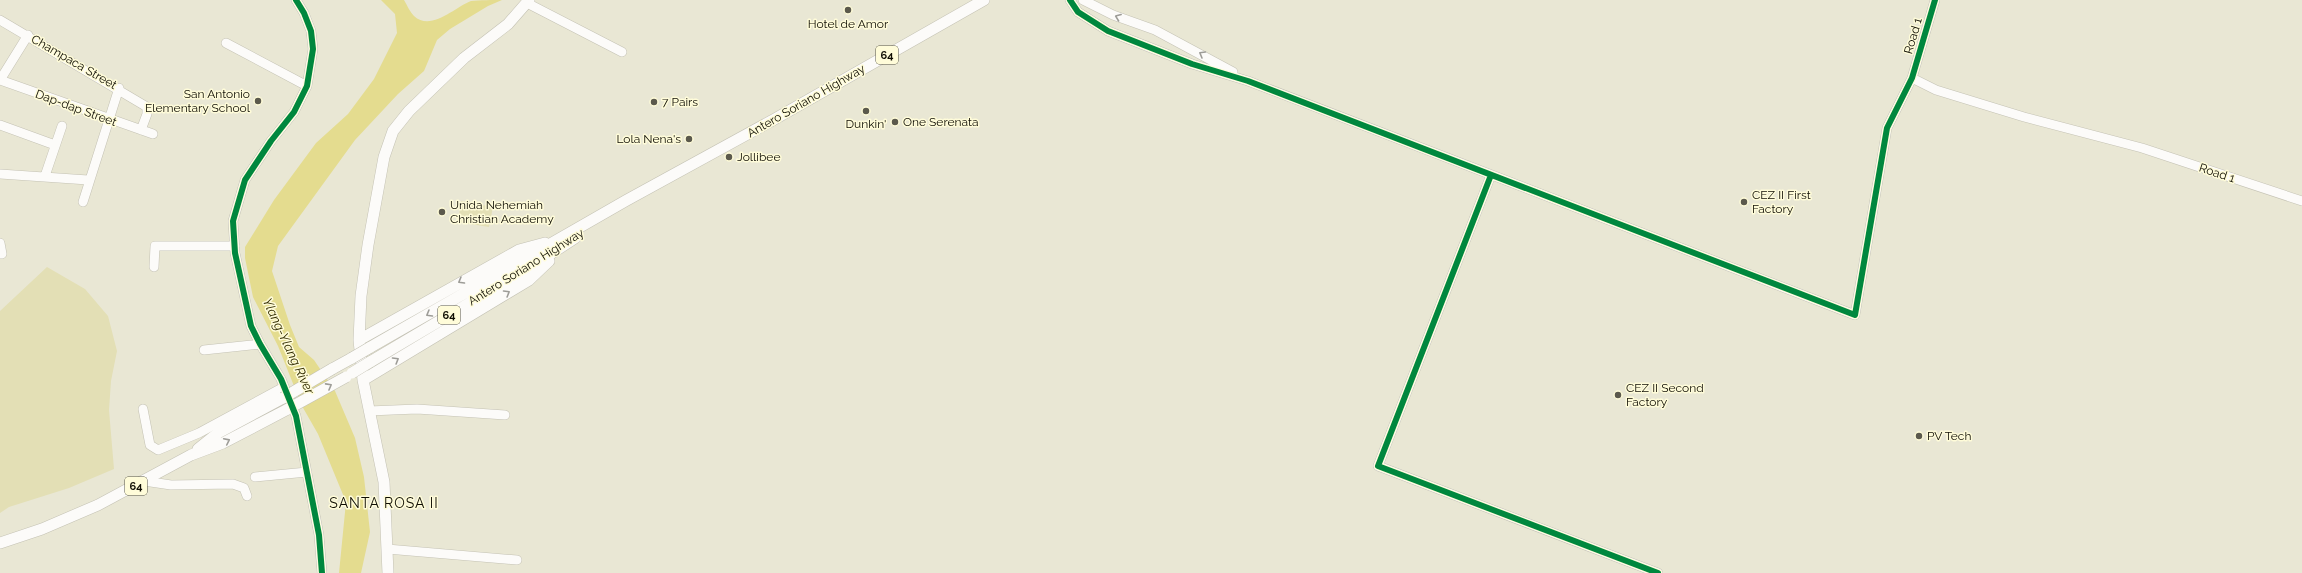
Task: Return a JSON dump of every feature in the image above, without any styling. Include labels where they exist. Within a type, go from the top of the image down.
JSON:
[{"type":"main road","name":"Antero Soriano Highway","points":[[191,455],[223,443],[349,375],[563,242],[627,200],[773,120],[984,0]]},
{"type":"main road","points":[[388,573],[384,482],[363,380],[359,340],[361,296],[373,209],[384,157],[393,131],[439,81],[464,58],[508,24],[528,2]]},
{"type":"main road","name":"Antero Soriano Highway","points":[[0,543],[42,529],[144,482],[191,455],[218,433],[284,392],[332,369],[563,242]]},
{"type":"main road","points":[[359,340],[519,250],[563,242]]},
{"type":"main road","points":[[363,380],[529,280],[563,242]]},
{"type":"street","points":[[296,0],[304,13],[311,31],[313,49],[307,86],[294,112],[271,141],[245,180],[233,221],[235,246],[246,309],[260,344],[296,416],[319,535],[322,573]]},
{"type":"street","points":[[1070,0],[1078,12],[1108,31],[1192,64],[1248,81],[1855,315],[1887,128],[1912,78]]},
{"type":"street","points":[[1083,0],[1113,15],[1155,30],[1197,51],[1248,81]]},
{"type":"street","name":"Road 1","points":[[1935,0],[1912,78],[1936,90],[2024,117],[2142,148],[2302,201]]},
{"type":"street","points":[[528,2],[622,52]]},
{"type":"street","name":"Champaca Street","points":[[0,20],[119,88],[147,107],[147,114],[141,130]]},
{"type":"street","points":[[0,80],[28,36]]},
{"type":"street","points":[[226,43],[307,86]]},
{"type":"street","name":"Dap-dap Street","points":[[0,80],[153,134]]},
{"type":"street","points":[[83,202],[88,180],[119,88]]},
{"type":"street","points":[[0,125],[55,146]]},
{"type":"street","points":[[45,176],[62,126]]},
{"type":"street","points":[[0,174],[88,180]]},
{"type":"street","points":[[1491,175],[1378,466],[1658,573]]},
{"type":"street","points":[[0,243],[2,254],[0,254]]},
{"type":"street","points":[[154,267],[155,246],[235,246]]},
{"type":"street","points":[[204,350],[260,344]]},
{"type":"street","points":[[143,409],[150,445],[158,450],[199,433],[284,392]]},
{"type":"street","points":[[369,411],[417,409],[505,415]]},
{"type":"street","points":[[255,477],[307,472]]},
{"type":"street","points":[[144,482],[171,485],[234,484],[244,488],[247,496]]},
{"type":"street","points":[[387,549],[517,560]]},
{"type":"shaded area","points":[[461,201],[493,207],[489,227],[458,222]]},
{"type":"shaded area","points":[[47,267],[85,289],[108,316],[117,351],[111,381],[109,410],[114,469],[69,488],[9,507],[0,513],[0,311]]},
{"type":"water","name":"Ylang-Ylang River","points":[[381,0],[404,0],[414,16],[421,20],[428,21],[443,17],[471,1],[502,0],[488,6],[450,29],[437,40],[424,71],[398,94],[355,140],[278,246],[272,271],[290,325],[299,347],[314,360],[335,391],[355,438],[364,477],[370,532],[361,573],[339,573],[346,502],[318,434],[302,406],[278,346],[253,297],[245,258],[245,247],[274,200],[316,143],[348,114],[374,79],[397,33],[395,14]]},
{"type":"cycle path","points":[[296,0],[304,13],[311,31],[313,49],[307,86],[294,112],[271,141],[245,180],[233,221],[235,253],[251,326],[281,379],[296,416],[319,535],[322,573]]},
{"type":"cycle path","points":[[1070,0],[1078,12],[1108,31],[1192,64],[1248,81],[1855,315],[1887,128],[1912,78],[1935,0]]},
{"type":"cycle path","points":[[1491,175],[1378,466],[1658,573]]},
{"type":"place","name":"Hotel de Amor","points":[[848,10]]},
{"type":"place","name":"San Antonio Elementary School","points":[[258,101]]},
{"type":"place","name":"7 Pairs","points":[[654,102]]},
{"type":"place","name":"Dunkin'","points":[[866,111]]},
{"type":"place","name":"One Serenata","points":[[895,122]]},
{"type":"place","name":"Lola Nena's","points":[[689,139]]},
{"type":"place","name":"Jollibee","points":[[729,157]]},
{"type":"place","name":"CEZ II First Factory","points":[[1744,202]]},
{"type":"place","name":"Unida Nehemiah Christian Academy","points":[[442,212]]},
{"type":"place","name":"CEZ II Second Factory","points":[[1618,395]]},
{"type":"place","name":"PV Tech","points":[[1919,436]]},
{"type":"district","name":"SANTA ROSA II","points":[[384,503]]}]
